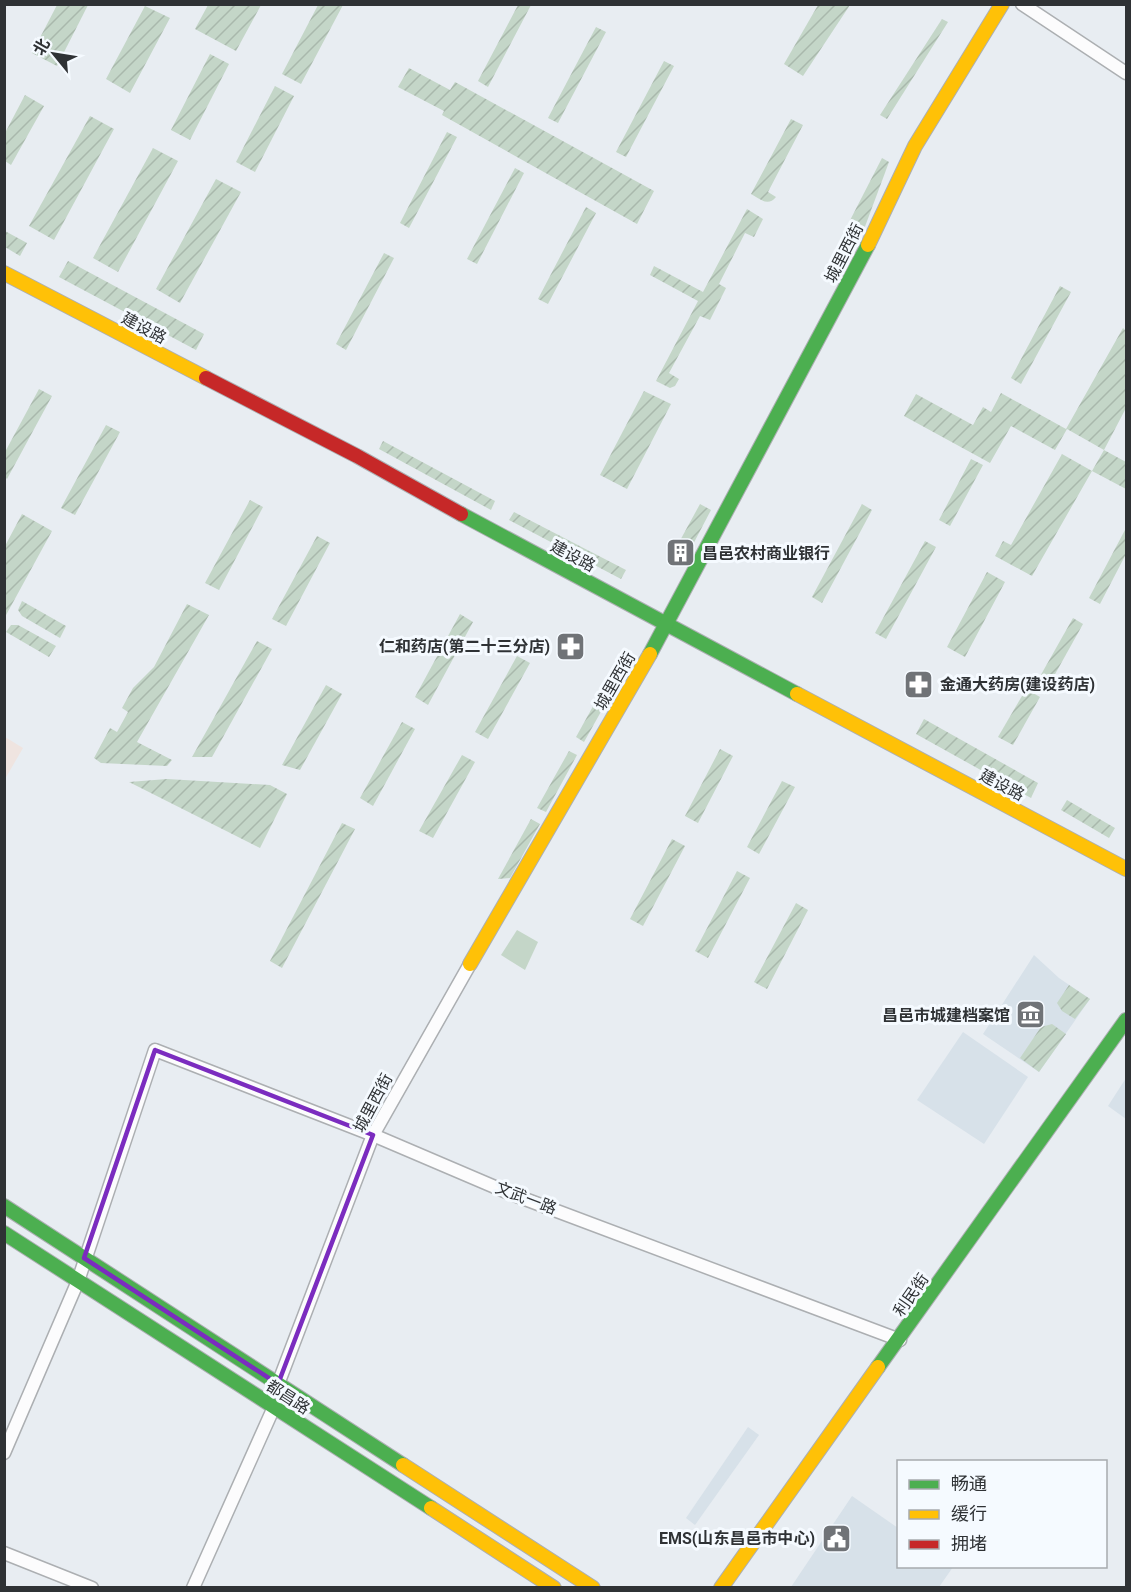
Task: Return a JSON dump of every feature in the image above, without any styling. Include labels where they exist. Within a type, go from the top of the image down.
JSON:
[{"type":"street","name":"城里西街","points":[[278,1384],[373,1134],[667,625],[861,259],[915,146],[1002,4]]},
{"type":"street","points":[[1022,4],[1126,73]]},
{"type":"street","name":"建设路","points":[[4,273],[357,456],[667,625],[1126,869]]},
{"type":"street","name":"利民街","points":[[721,1587],[900,1340],[1126,1020]]},
{"type":"street","name":"文武一路","points":[[84,1258],[155,1050],[373,1134],[509,1193],[900,1340]]},
{"type":"street","points":[[4,1206],[593,1587]]},
{"type":"street","name":"都昌路","points":[[4,1233],[554,1587]]},
{"type":"street","points":[[4,1453],[78,1281],[84,1258]]},
{"type":"street","points":[[193,1587],[274,1407]]},
{"type":"street","points":[[4,1553],[92,1587]]},
{"type":"highlighted area","points":[[155,1050],[373,1135],[278,1384],[84,1258]]},
{"type":"shaded area","points":[[5,737],[23,748],[5,779]]},
{"type":"shaded area","name":"昌邑市城建档案馆","points":[[1034,955],[1059,978],[1090,999],[1039,1072],[983,1034]]},
{"type":"shaded area","points":[[963,1032],[1028,1077],[984,1144],[917,1100]]},
{"type":"shaded area","points":[[1126,1078],[1126,1119],[1108,1106]]},
{"type":"shaded area","points":[[748,1427],[759,1435],[695,1525],[686,1518]]},
{"type":"shaded area","points":[[852,1496],[897,1527],[897,1568],[952,1568],[939,1587],[791,1587]]},
{"type":"green space","points":[[57,5],[88,5],[57,66],[32,53]]},
{"type":"green space","points":[[208,5],[261,5],[236,51],[195,29]]},
{"type":"green space","points":[[318,5],[343,5],[301,84],[282,74]]},
{"type":"green space","points":[[518,5],[531,5],[488,87],[478,81]]},
{"type":"green space","points":[[818,5],[850,5],[803,76],[784,64]]},
{"type":"green space","points":[[145,6],[170,18],[130,93],[106,79]]},
{"type":"green space","points":[[942,19],[948,22],[887,119],[880,115]]},
{"type":"green space","points":[[596,27],[606,32],[558,123],[548,118]]},
{"type":"green space","points":[[210,54],[229,64],[190,140],[171,130]]},
{"type":"green space","points":[[664,61],[674,66],[626,157],[616,152]]},
{"type":"green space","points":[[409,68],[450,90],[455,82],[654,191],[637,224],[442,115],[444,111],[398,87]]},
{"type":"green space","points":[[275,86],[294,96],[255,172],[236,162]]},
{"type":"green space","points":[[25,95],[44,106],[11,165],[5,161],[5,133]]},
{"type":"green space","points":[[90,116],[114,129],[54,240],[29,226]]},
{"type":"green space","points":[[791,119],[803,125],[768,192],[776,197],[767,202],[751,194]]},
{"type":"green space","points":[[447,132],[457,137],[409,228],[400,223]]},
{"type":"green space","points":[[153,148],[178,161],[118,272],[93,258]]},
{"type":"green space","points":[[882,158],[889,162],[860,240],[844,232]]},
{"type":"green space","points":[[515,168],[524,173],[477,264],[467,259]]},
{"type":"green space","points":[[216,179],[241,192],[180,303],[156,289]]},
{"type":"green space","points":[[586,207],[596,213],[548,304],[538,299]]},
{"type":"green space","points":[[747,209],[763,219],[754,237],[745,233],[719,284],[726,288],[710,320],[700,316],[669,373],[679,379],[675,386],[670,388],[656,381],[698,301],[650,275],[654,266],[703,292]]},
{"type":"green space","points":[[5,231],[27,243],[20,256],[5,247]]},
{"type":"green space","points":[[384,253],[394,258],[346,350],[336,344]]},
{"type":"green space","points":[[68,261],[204,334],[196,350],[59,277]]},
{"type":"green space","points":[[1060,286],[1071,292],[1021,384],[1011,378]]},
{"type":"green space","points":[[1123,328],[1126,331],[1126,408],[1104,450],[1067,429],[1055,450],[1011,426],[990,463],[904,416],[916,394],[973,425],[983,407],[991,412],[1001,393],[1066,429]]},
{"type":"green space","points":[[39,389],[52,396],[7,479],[5,477],[5,452]]},
{"type":"green space","points":[[644,391],[671,404],[627,489],[600,475]]},
{"type":"green space","points":[[106,425],[120,432],[75,515],[61,508]]},
{"type":"green space","points":[[383,441],[495,501],[491,510],[379,449]]},
{"type":"green space","points":[[1104,450],[1126,462],[1126,489],[1092,471]]},
{"type":"green space","points":[[1062,454],[1092,471],[1032,576],[995,556],[1003,541],[1011,545]]},
{"type":"green space","points":[[971,459],[983,465],[950,526],[939,520]]},
{"type":"green space","points":[[250,500],[263,507],[219,590],[205,583]]},
{"type":"green space","points":[[700,504],[711,510],[689,552],[677,546]]},
{"type":"green space","points":[[862,504],[872,510],[822,603],[812,597]]},
{"type":"green space","points":[[514,512],[626,570],[621,579],[509,520]]},
{"type":"green space","points":[[22,514],[52,531],[5,617],[5,546]]},
{"type":"green space","points":[[1126,528],[1126,554],[1100,604],[1089,598]]},
{"type":"green space","points":[[317,536],[330,543],[286,626],[272,619]]},
{"type":"green space","points":[[925,541],[936,547],[886,639],[875,633]]},
{"type":"green space","points":[[987,572],[1005,582],[965,657],[947,647]]},
{"type":"green space","points":[[22,601],[66,626],[60,638],[22,616],[18,610]]},
{"type":"green space","points":[[187,604],[209,615],[137,742],[172,760],[167,766],[101,763],[94,758],[110,728],[117,732],[128,712],[122,708],[133,688],[154,667]]},
{"type":"green space","points":[[460,614],[473,622],[428,705],[415,697]]},
{"type":"green space","points":[[1073,618],[1083,624],[1049,685],[1038,680]]},
{"type":"green space","points":[[11,625],[18,625],[56,646],[49,657],[6,632]]},
{"type":"green space","points":[[257,641],[272,649],[212,757],[192,757]]},
{"type":"green space","points":[[517,656],[530,663],[488,739],[475,732]]},
{"type":"green space","points":[[612,672],[621,676],[584,742],[576,737]]},
{"type":"green space","points":[[326,685],[342,694],[300,770],[282,765]]},
{"type":"green space","points":[[1026,689],[1040,697],[1013,745],[998,737]]},
{"type":"green space","points":[[924,719],[1038,783],[1031,798],[916,734]]},
{"type":"green space","points":[[402,722],[415,729],[373,806],[360,798]]},
{"type":"green space","points":[[720,749],[733,756],[698,823],[685,816]]},
{"type":"green space","points":[[569,751],[577,755],[546,812],[537,808]]},
{"type":"green space","points":[[462,755],[475,762],[433,838],[419,831]]},
{"type":"green space","points":[[167,779],[270,785],[287,794],[260,848],[129,782]]},
{"type":"green space","points":[[782,781],[795,787],[759,854],[747,847]]},
{"type":"green space","points":[[1067,800],[1115,828],[1109,838],[1061,810]]},
{"type":"green space","points":[[531,819],[540,824],[510,878],[498,879]]},
{"type":"green space","points":[[342,823],[355,829],[282,968],[270,961]]},
{"type":"green space","points":[[672,839],[685,846],[643,926],[630,919]]},
{"type":"green space","points":[[737,871],[750,878],[708,958],[695,951]]},
{"type":"green space","points":[[796,903],[808,910],[767,989],[754,982]]},
{"type":"green space","points":[[517,930],[538,942],[525,970],[501,955]]},
{"type":"green space","points":[[1069,985],[1090,999],[1075,1019],[1062,1011],[1057,1003]]},
{"type":"green space","points":[[1052,1024],[1066,1034],[1039,1072],[1020,1058],[1041,1027]]},
{"type":"traffic: fast","points":[[650,654],[868,245]]},
{"type":"traffic: fast","points":[[461,514],[797,694]]},
{"type":"traffic: fast","points":[[878,1367],[1126,1020]]},
{"type":"traffic: fast","points":[[4,1206],[403,1465]]},
{"type":"traffic: fast","points":[[4,1233],[431,1508]]},
{"type":"traffic: slow","points":[[868,245],[915,146],[1002,4]]},
{"type":"traffic: slow","points":[[4,273],[206,378]]},
{"type":"traffic: slow","points":[[470,964],[650,654]]},
{"type":"traffic: slow","points":[[797,694],[1126,869]]},
{"type":"traffic: slow","points":[[721,1588],[878,1367]]},
{"type":"traffic: slow","points":[[403,1465],[593,1588]]},
{"type":"traffic: slow","points":[[431,1508],[554,1588]]},
{"type":"traffic: jam","points":[[206,378],[357,456],[461,514]]},
{"type":"place","name":"昌邑农村商业银行","points":[[681,553]]},
{"type":"place","name":"仁和药店(第二十三分店)","points":[[571,646]]},
{"type":"place","name":"金通大药房(建设药店)","points":[[919,684]]},
{"type":"place","name":"昌邑市城建档案馆","points":[[1031,1015]]},
{"type":"place","name":"EMS(山东昌邑市中心)","points":[[836,1538]]}]
